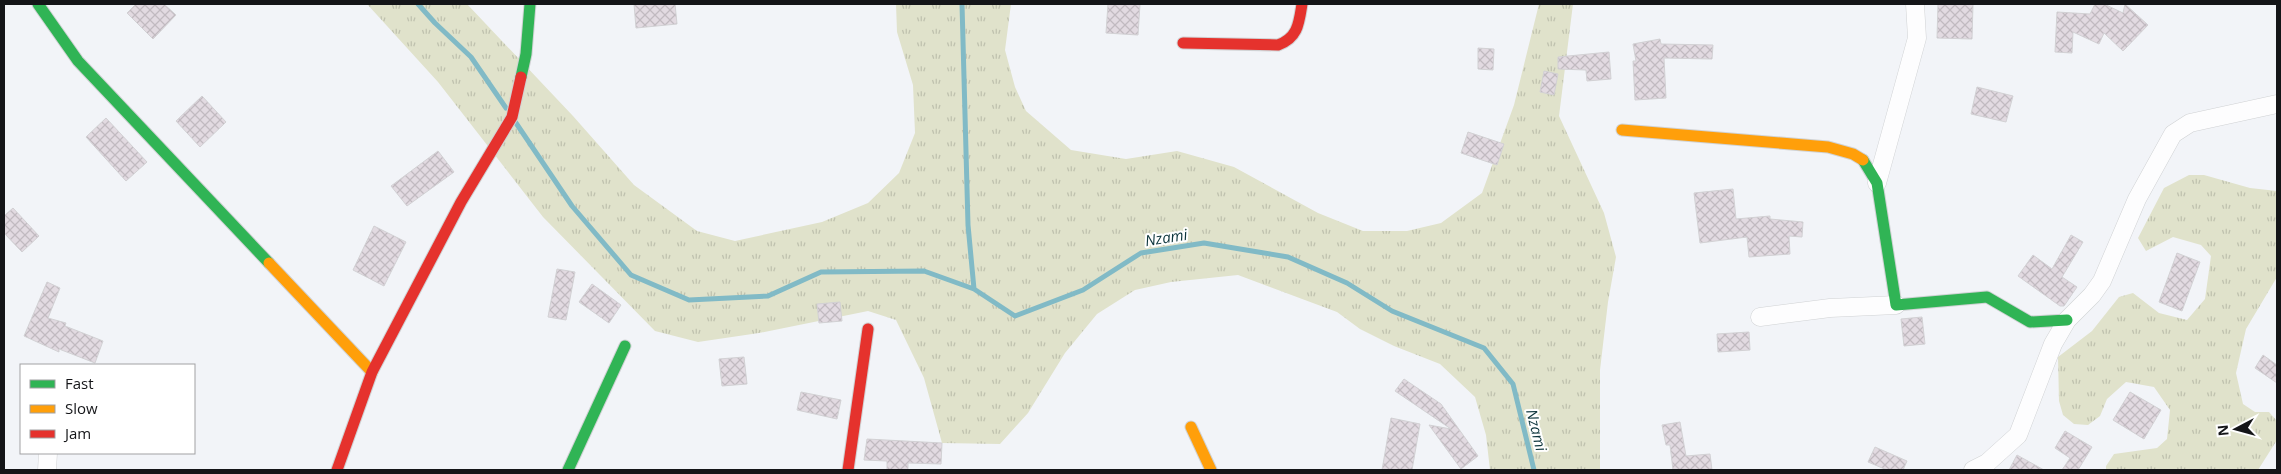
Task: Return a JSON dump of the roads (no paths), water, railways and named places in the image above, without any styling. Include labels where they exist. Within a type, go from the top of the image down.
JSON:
[{"type":"street","points":[[38,4],[78,61],[372,372]]},
{"type":"street","points":[[336,470],[372,372],[461,202],[512,117],[526,54],[530,4]]},
{"type":"street","points":[[1183,43],[1278,45],[1288,42],[1296,34],[1302,4]]},
{"type":"street","points":[[1877,183],[1917,38],[1915,4]]},
{"type":"street","points":[[1973,470],[1987,464],[2018,436],[2053,344],[2067,320],[2092,295],[2102,281],[2136,199],[2173,134],[2190,123],[2277,104]]},
{"type":"street","points":[[1622,130],[1828,147],[1851,151],[1862,158],[1870,168],[1877,183],[1896,305]]},
{"type":"street","points":[[1760,317],[1830,308],[1896,305],[1988,297],[2030,322],[2067,320]]},
{"type":"street","points":[[848,470],[868,329]]},
{"type":"street","points":[[568,470],[625,346]]},
{"type":"street","points":[[1191,427],[1211,470]]},
{"type":"street","points":[[47,470],[48,454]]},
{"type":"waterway","points":[[418,4],[471,57],[506,108]]},
{"type":"waterway","name":"Nzami","points":[[962,4],[968,225],[974,289],[1015,316],[1083,290],[1141,253],[1204,243],[1288,257],[1347,283],[1392,311],[1484,348],[1513,384],[1534,470]]},
{"type":"waterway","points":[[516,123],[572,206],[631,275],[689,300],[768,296],[821,272],[924,271],[974,289]]}]
